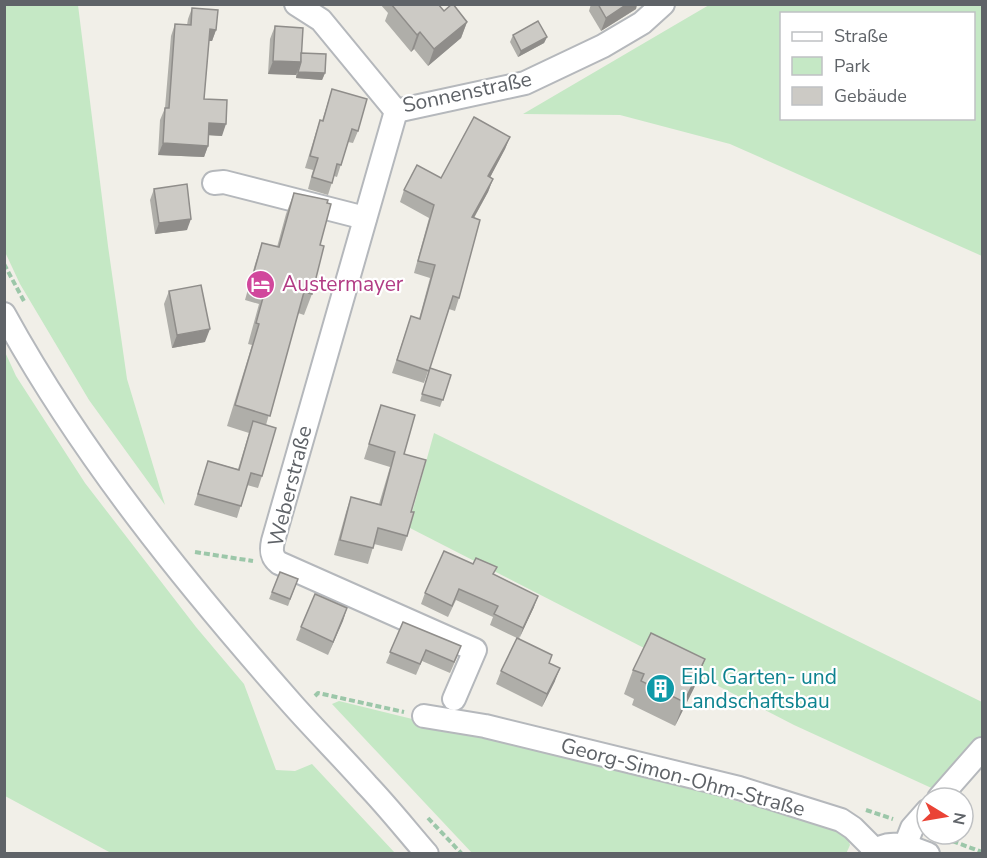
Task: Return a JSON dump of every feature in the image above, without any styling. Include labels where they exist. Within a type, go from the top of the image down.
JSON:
[{"type":"street","name":"Sonnenstraße","points":[[296,4],[321,20],[396,111],[525,83],[603,46],[642,23],[663,4]]},
{"type":"street","name":"Weberstraße","points":[[396,111],[273,541],[273,556],[279,563],[475,650],[454,699]]},
{"type":"street","points":[[214,183],[224,182],[365,218]]},
{"type":"street","points":[[4,314],[37,371],[74,427],[173,562],[264,671],[427,854]]},
{"type":"street","name":"Georg-Simon-Ohm-Straße","points":[[424,716],[485,726],[740,788],[841,820],[853,828],[873,852],[893,844],[915,846]]},
{"type":"street","points":[[950,786],[982,749]]},
{"type":"street","points":[[905,846],[915,825]]},
{"type":"path","points":[[4,264],[29,310]]},
{"type":"path","points":[[188,543],[202,561]]},
{"type":"path","points":[[195,552],[257,561],[273,556]]},
{"type":"path","points":[[315,696],[318,693],[424,716]]},
{"type":"path","points":[[941,846],[982,852]]},
{"type":"green space","points":[[5,4],[78,5],[127,379],[165,505],[89,400],[20,284],[5,252]]},
{"type":"green space","points":[[709,5],[982,5],[982,256],[730,144],[620,115],[523,114]]},
{"type":"green space","points":[[5,352],[16,376],[85,483],[196,627],[244,684],[276,770],[295,771],[312,764],[395,853],[111,853],[5,796]]},
{"type":"green space","points":[[434,433],[982,702],[982,739],[942,786],[927,786],[794,725],[408,527]]},
{"type":"green space","points":[[339,701],[653,778],[772,811],[837,830],[847,836],[850,845],[846,854],[472,853],[332,704]]},
{"type":"building","points":[[391,4],[438,4],[444,11],[453,4],[467,22],[434,49],[420,32],[417,35]]},
{"type":"building","points":[[598,4],[627,4],[606,18]]},
{"type":"building","points":[[192,8],[218,10],[216,30],[210,29],[204,99],[227,100],[226,124],[209,123],[208,146],[163,143],[165,108],[169,108],[175,24],[191,25]]},
{"type":"building","points":[[538,21],[547,37],[521,51],[513,35]]},
{"type":"building","points":[[275,26],[303,28],[301,62],[273,61]]},
{"type":"building","points":[[301,53],[326,54],[325,73],[298,72]]},
{"type":"building","points":[[332,89],[367,99],[358,131],[352,129],[341,165],[337,164],[332,183],[312,177],[318,158],[310,156]]},
{"type":"building","points":[[474,117],[510,137],[488,176],[493,179],[472,217],[480,220],[459,298],[453,296],[429,371],[397,360],[411,316],[420,319],[435,265],[418,261],[434,205],[404,190],[417,165],[441,178]]},
{"type":"building","points":[[187,184],[191,219],[159,223],[154,189]]},
{"type":"building","points":[[294,193],[328,200],[327,203],[331,204],[320,245],[324,246],[312,294],[304,292],[270,416],[235,405],[259,324],[256,323],[267,283],[252,279],[262,243],[279,247]]},
{"type":"building","points":[[201,285],[210,329],[177,335],[169,291]]},
{"type":"building","points":[[430,368],[451,375],[443,400],[422,394]]},
{"type":"building","points":[[381,405],[415,415],[404,454],[426,460],[411,512],[414,512],[407,536],[378,528],[373,548],[340,540],[351,497],[381,505],[395,452],[369,444]]},
{"type":"building","points":[[253,421],[276,428],[262,476],[251,473],[241,506],[198,494],[208,461],[239,470]]},
{"type":"building","points":[[444,551],[473,564],[476,558],[497,567],[493,574],[538,596],[523,628],[494,614],[498,606],[459,589],[452,606],[425,593]]},
{"type":"building","points":[[280,572],[298,579],[290,599],[272,592]]},
{"type":"building","points":[[315,594],[347,608],[333,642],[301,627]]},
{"type":"building","points":[[403,622],[461,646],[454,662],[426,650],[420,664],[390,652]]},
{"type":"building","points":[[651,633],[705,659],[684,702],[641,681],[644,674],[633,670]]},
{"type":"building","points":[[517,638],[552,655],[549,663],[560,668],[547,694],[501,671]]},
{"type":"place","name":"Austermayer","points":[[261,284]]},
{"type":"place","name":"Eibl Garten- und Landschaftsbau","points":[[660,689]]}]
